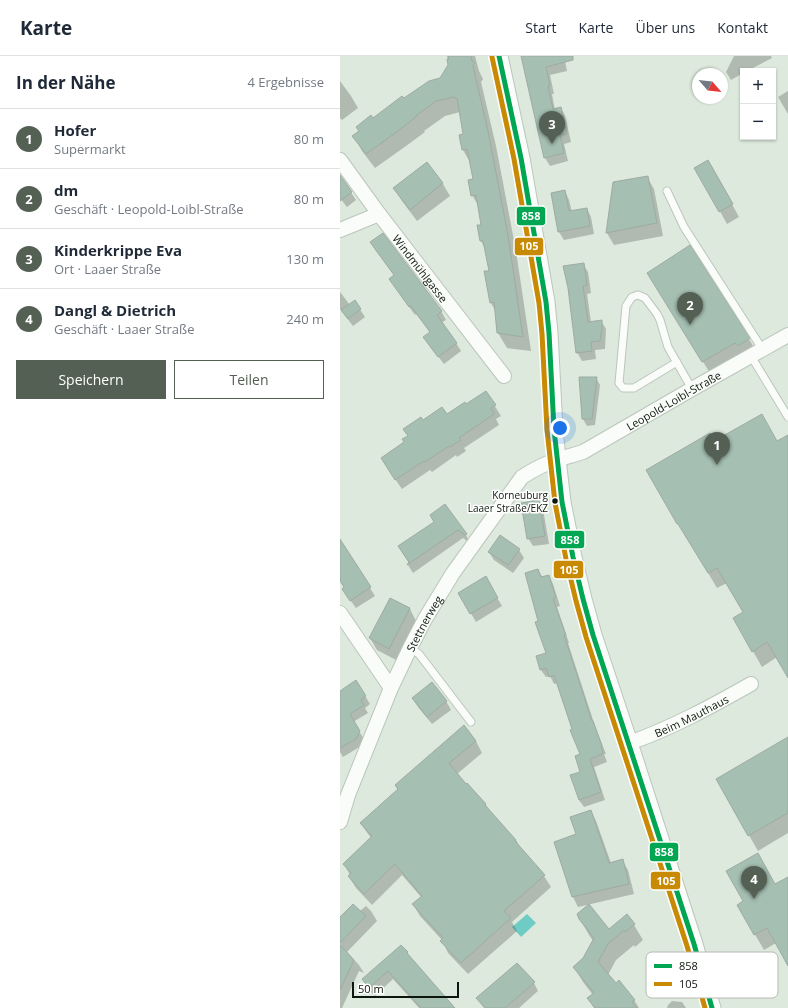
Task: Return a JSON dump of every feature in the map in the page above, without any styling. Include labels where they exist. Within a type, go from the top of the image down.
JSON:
[{"type":"street","points":[[499,56],[523,166],[546,302],[554,429],[567,533],[593,635],[696,952]]},
{"type":"street","name":"Windmühlgasse","points":[[340,160],[379,214],[504,376]]},
{"type":"street","points":[[340,230],[379,214]]},
{"type":"street","name":"Leopold-Loibl-Straße","points":[[557,460],[583,452],[788,335]]},
{"type":"street","name":"Stettnerweg","points":[[340,822],[348,795],[391,688],[425,619],[453,573],[522,477],[539,467],[557,460]]},
{"type":"street","points":[[340,613],[391,688]]},
{"type":"street","name":"Beim Mauthaus","points":[[629,743],[672,726],[751,684]]},
{"type":"street","points":[[709,998],[712,1008]]},
{"type":"lane","points":[[667,191],[684,227],[757,353],[788,417]]},
{"type":"lane","points":[[677,362],[634,388],[623,388],[619,383],[626,306],[632,297],[638,295],[645,298],[657,314],[668,347],[677,362],[692,389]]},
{"type":"lane","points":[[410,648],[419,654],[470,722]]},
{"type":"water","points":[[527,914],[536,923],[521,937],[512,927]]},
{"type":"building","points":[[448,56],[471,56],[472,61],[475,63],[473,66],[488,131],[508,235],[523,337],[497,333],[494,302],[490,303],[484,271],[489,271],[483,241],[480,241],[477,225],[481,225],[476,195],[471,196],[468,180],[473,179],[467,149],[462,150],[459,135],[463,134],[457,98],[454,97],[436,101],[366,154],[352,136],[359,131],[356,127],[371,115],[373,118],[402,96],[404,98],[429,81],[440,78],[448,65]]},
{"type":"building","points":[[521,56],[573,56],[573,60],[546,67],[553,109],[561,107],[567,134],[560,135],[564,153],[544,158]]},
{"type":"building","points":[[708,160],[733,204],[719,212],[694,168]]},
{"type":"building","points":[[427,162],[443,183],[410,210],[393,188]]},
{"type":"building","points":[[340,175],[352,192],[340,201]]},
{"type":"building","points":[[648,176],[657,223],[606,233],[613,182]]},
{"type":"building","points":[[565,190],[569,211],[587,208],[590,226],[558,232],[551,193]]},
{"type":"building","points":[[383,233],[442,311],[437,315],[457,343],[438,357],[423,337],[430,332],[411,306],[409,307],[389,279],[394,275],[370,242]]},
{"type":"building","points":[[690,245],[750,338],[738,346],[735,343],[702,362],[647,273]]},
{"type":"building","points":[[584,263],[587,285],[583,286],[588,322],[602,320],[602,327],[600,341],[591,342],[592,351],[576,353],[568,288],[563,266]]},
{"type":"building","points":[[355,300],[361,309],[348,319],[341,310]]},
{"type":"building","points":[[579,377],[597,377],[592,419],[582,419]]},
{"type":"building","points":[[486,391],[496,405],[491,408],[494,414],[459,438],[461,440],[425,462],[424,461],[395,480],[381,458],[404,442],[402,439],[408,436],[403,429],[421,417],[423,420],[442,407],[447,414]]},
{"type":"building","points":[[762,414],[777,441],[788,435],[788,678],[767,642],[752,652],[733,618],[743,612],[717,568],[708,573],[677,524],[646,470],[710,433],[714,441]]},
{"type":"building","points":[[539,500],[545,536],[527,539],[521,503]]},
{"type":"building","points":[[445,504],[467,534],[465,535],[458,530],[407,565],[409,562],[398,546],[434,522],[430,515]]},
{"type":"building","points":[[500,535],[520,549],[508,565],[488,552]]},
{"type":"building","points":[[340,539],[371,587],[350,601],[342,589],[344,587],[340,581]]},
{"type":"building","points":[[538,569],[541,577],[549,575],[556,598],[553,599],[566,635],[564,635],[592,721],[602,746],[603,754],[590,759],[601,792],[579,800],[570,775],[580,772],[575,756],[580,754],[570,730],[572,729],[554,675],[549,677],[546,668],[540,670],[536,656],[546,653],[535,622],[538,621],[525,573]]},
{"type":"building","points":[[486,576],[498,598],[470,614],[458,593]]},
{"type":"building","points":[[390,598],[410,608],[389,649],[369,638]]},
{"type":"building","points":[[356,680],[366,696],[361,700],[364,705],[350,714],[360,731],[356,739],[340,748],[340,691]]},
{"type":"building","points":[[432,682],[447,701],[427,717],[412,698]]},
{"type":"building","points":[[464,725],[476,741],[449,763],[466,784],[467,783],[486,804],[485,805],[545,875],[504,911],[511,918],[461,963],[440,941],[443,938],[412,904],[422,896],[395,864],[364,894],[348,876],[351,873],[343,864],[372,836],[360,823],[398,789],[395,785]]},
{"type":"building","points":[[788,737],[788,813],[748,836],[716,779]]},
{"type":"building","points":[[591,810],[609,863],[623,859],[629,884],[572,897],[554,842],[576,834],[570,817]]},
{"type":"building","points":[[758,853],[775,884],[788,877],[788,966],[767,928],[754,935],[737,905],[743,901],[726,871]]},
{"type":"building","points":[[353,904],[366,916],[340,943],[340,917]]},
{"type":"building","points":[[589,904],[609,929],[627,914],[635,924],[625,932],[624,930],[608,944],[598,962],[616,983],[619,980],[635,1000],[632,1002],[637,1008],[595,1008],[587,998],[594,993],[573,967],[583,958],[594,938],[579,919],[577,914]]},
{"type":"building","points":[[340,945],[354,960],[340,990]]},
{"type":"building","points":[[401,945],[455,1008],[421,1008],[388,971],[369,988],[362,979]]},
{"type":"building","points":[[517,963],[535,982],[505,1008],[485,1008],[476,998]]},
{"type":"transit line","name":"858","points":[[499,56],[521,158],[546,302],[554,429],[562,502],[573,557],[593,635],[696,952]]},
{"type":"transit line","name":"105","points":[[492,57],[514,159],[539,303],[547,430],[555,503],[566,559],[586,637],[689,952]]},
{"type":"transit line","name":"105","points":[[702,998],[705,1008]]},
{"type":"transit line","name":"858","points":[[709,998],[712,1008]]},
{"type":"place","name":"Kinderkrippe Eva","points":[[552,144]]},
{"type":"place","name":"dm","points":[[690,325]]},
{"type":"place","name":"Hofer","points":[[717,465]]},
{"type":"place","name":"Korneuburg Laaer Straße/EKZ","points":[[555,501]]},
{"type":"place","name":"Dangl & Dietrich","points":[[754,899]]}]
